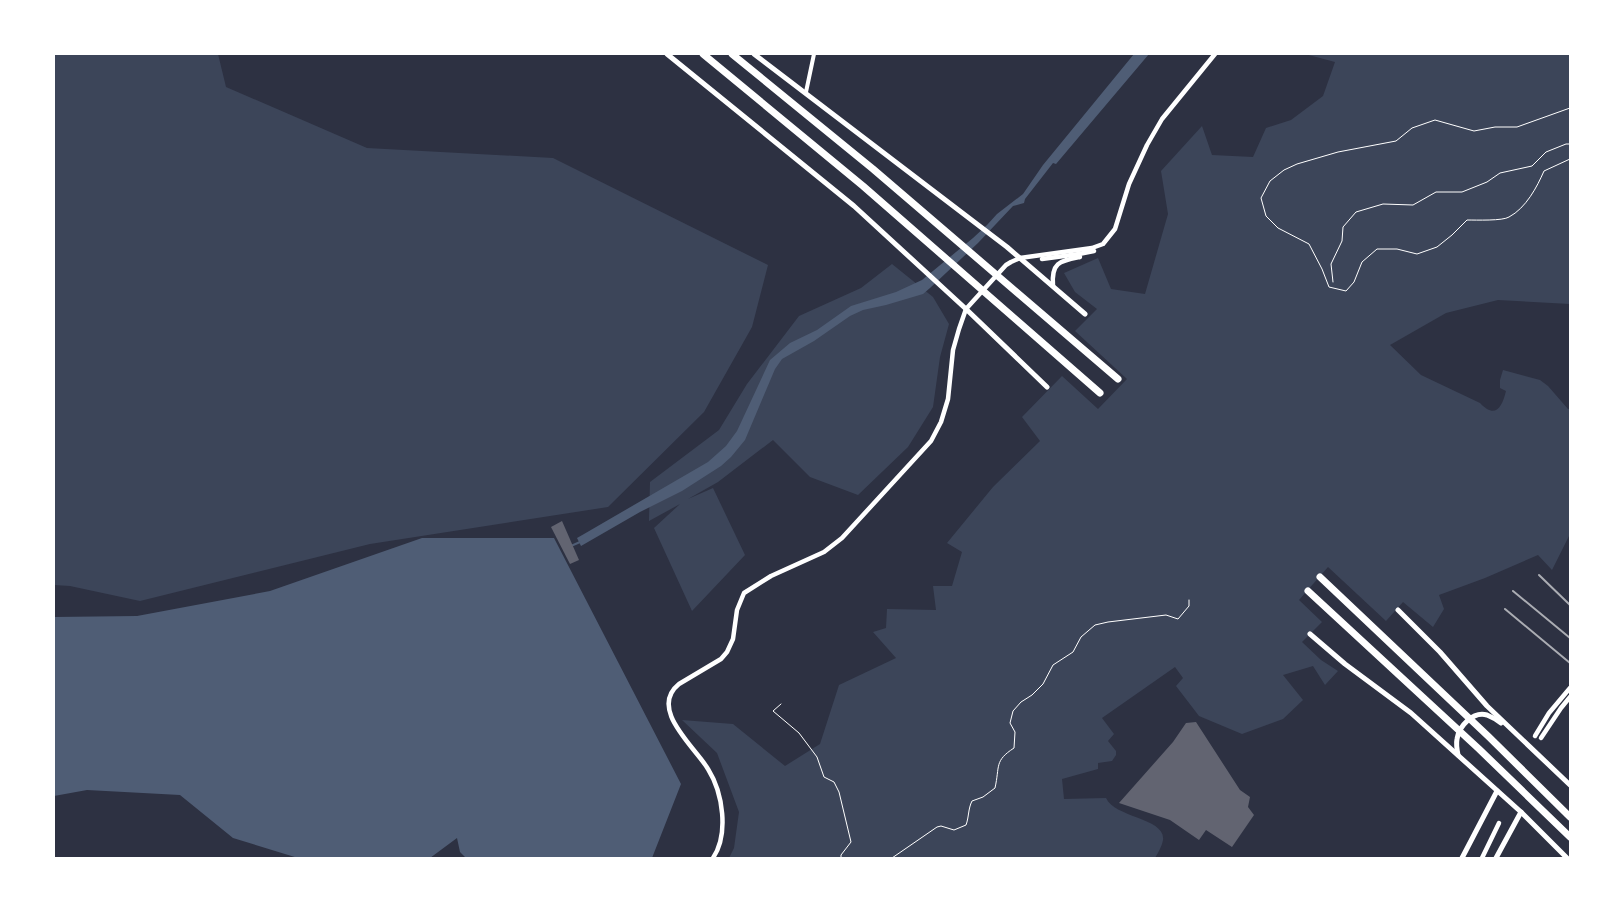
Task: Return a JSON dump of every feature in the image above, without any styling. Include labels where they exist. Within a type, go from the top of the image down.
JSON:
[{"type":"highway","points":[[703,54],[862,186],[1100,393]]},
{"type":"highway","points":[[732,54],[873,169],[1118,379]]},
{"type":"highway","points":[[1320,577],[1570,817]]},
{"type":"highway","points":[[1308,591],[1480,749],[1570,837]]},
{"type":"main road","points":[[667,54],[854,206],[966,309],[1046,387]]},
{"type":"main road","points":[[754,54],[1007,247],[1085,314]]},
{"type":"main road","points":[[1398,610],[1440,652],[1488,706],[1570,785]]},
{"type":"main road","points":[[1310,634],[1345,664],[1410,713],[1521,812],[1567,858]]},
{"type":"main road","points":[[1458,755],[1456,742],[1458,735],[1467,721],[1473,717],[1480,714],[1489,716],[1510,728]]},
{"type":"main road","points":[[1462,858],[1497,791]]},
{"type":"main road","points":[[1496,858],[1521,812]]},
{"type":"street","points":[[806,92],[814,54]]},
{"type":"street","points":[[1053,286],[1052,273],[1057,264],[1094,251],[1103,244],[1115,229],[1129,184],[1147,145],[1162,119],[1215,54]]},
{"type":"street","points":[[712,858],[719,846],[721,831],[722,813],[719,795],[708,769],[671,718],[668,706],[671,694],[679,684],[716,662],[727,652],[733,639],[736,610],[744,593],[771,576],[824,552],[842,538],[931,441],[941,422],[948,400],[953,350],[966,309],[1006,265],[1020,258],[1092,248],[1103,244]]},
{"type":"street","points":[[1020,258],[1042,259],[1094,251]]},
{"type":"street","points":[[1535,736],[1549,712],[1570,688]]},
{"type":"street","points":[[1541,738],[1570,697]]},
{"type":"street","points":[[1482,858],[1499,823]]},
{"type":"path","points":[[1570,108],[1517,127],[1496,127],[1474,131],[1435,120],[1412,128],[1396,141],[1338,152],[1297,164],[1284,170],[1270,181],[1261,198],[1266,216],[1278,228],[1309,244],[1322,268],[1329,287],[1346,291],[1354,282],[1362,262],[1377,249],[1398,249],[1417,254],[1437,247],[1467,220],[1509,218],[1524,205],[1536,190],[1544,171],[1570,159]]},
{"type":"path","points":[[1333,282],[1331,264],[1342,241],[1343,227],[1356,212],[1383,204],[1413,205],[1436,192],[1462,192],[1487,182],[1500,173],[1532,166],[1546,152],[1570,144]]},
{"type":"path","points":[[892,858],[937,827],[941,826],[954,830],[966,825],[972,801],[983,797],[995,788],[999,762],[1003,756],[1014,748],[1015,732],[1010,723],[1013,711],[1043,684],[1053,665],[1073,652],[1081,637],[1095,625],[1108,622],[1166,615],[1178,619],[1189,606],[1189,600]]},
{"type":"path","points":[[781,704],[773,711],[799,733],[817,756],[824,777],[834,782],[839,792],[851,842],[841,858]]},
{"type":"shaded area","points":[[54,54],[218,54],[226,87],[367,148],[553,158],[768,265],[752,327],[704,412],[608,507],[370,544],[140,601],[70,586],[54,585]]},
{"type":"shaded area","points":[[1134,54],[1149,54],[1056,164],[1053,163],[1025,199],[1024,203],[1013,206],[978,243],[930,288],[923,294],[863,310],[850,316],[814,341],[782,359],[775,369],[745,440],[731,457],[721,466],[682,491],[640,512],[581,546],[577,538],[708,462],[726,446],[737,431],[770,360],[790,343],[817,330],[851,306],[896,292],[922,280],[973,238],[997,214],[1023,194],[1043,165]]},
{"type":"shaded area","points":[[1305,54],[1570,54],[1570,304],[1498,300],[1446,313],[1390,345],[1421,375],[1480,403],[1490,410],[1494,411],[1500,406],[1506,391],[1500,388],[1503,370],[1540,380],[1570,409],[1570,534],[1552,570],[1538,555],[1439,595],[1444,609],[1433,627],[1403,602],[1386,621],[1328,567],[1299,600],[1322,622],[1302,642],[1321,660],[1338,671],[1325,685],[1313,666],[1283,675],[1303,700],[1283,719],[1242,734],[1199,716],[1176,686],[1183,678],[1175,667],[1102,718],[1114,734],[1108,741],[1116,751],[1116,755],[1112,761],[1098,763],[1098,769],[1062,779],[1064,799],[1106,798],[1111,805],[1119,810],[1157,827],[1162,833],[1163,840],[1155,858],[729,858],[734,848],[739,812],[717,753],[682,720],[733,724],[785,766],[820,744],[839,685],[896,658],[873,632],[886,628],[887,609],[936,610],[933,586],[952,586],[962,552],[947,543],[993,487],[1040,441],[1022,417],[1062,376],[1098,409],[1127,379],[1075,331],[1097,309],[1075,292],[1064,273],[1098,258],[1111,289],[1145,294],[1168,214],[1161,171],[1202,126],[1212,155],[1253,157],[1266,128],[1291,120],[1323,96],[1335,62]]},
{"type":"shaded area","points":[[892,264],[933,297],[949,324],[940,357],[933,407],[908,447],[858,495],[810,477],[773,440],[718,482],[688,499],[713,488],[745,555],[692,611],[654,528],[680,504],[649,521],[650,482],[719,430],[747,384],[799,316],[861,288]]},
{"type":"shaded area","points":[[422,538],[554,538],[681,784],[652,858],[466,858],[460,852],[457,838],[430,858],[298,858],[233,838],[180,795],[87,790],[54,796],[54,617],[137,616],[270,591]]},
{"type":"building","points":[[562,521],[579,560],[570,564],[551,527]]},
{"type":"building","points":[[1196,722],[1240,790],[1250,797],[1248,807],[1254,815],[1232,847],[1206,830],[1199,840],[1170,820],[1119,803],[1173,742],[1186,723]]},
{"type":"waterway","points":[[571,546],[580,542]]},
{"type":"railway","points":[[1539,575],[1570,605]]},
{"type":"railway","points":[[1513,591],[1570,638]]},
{"type":"railway","points":[[1505,609],[1570,663]]}]
